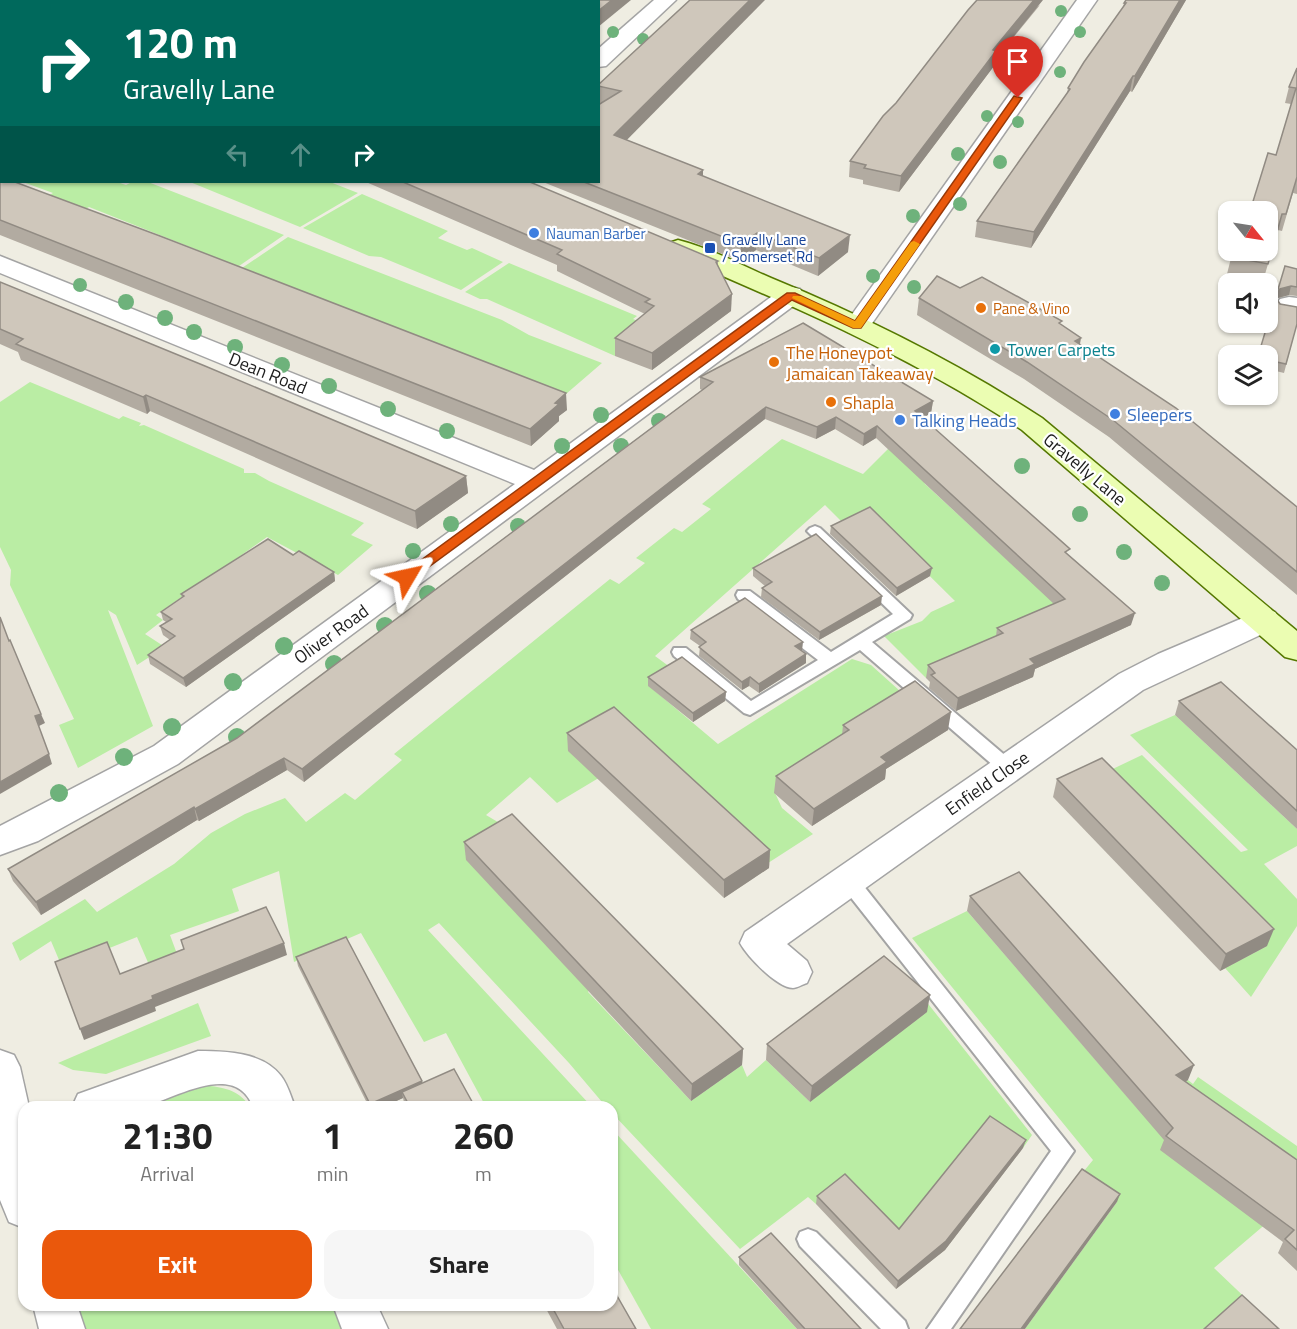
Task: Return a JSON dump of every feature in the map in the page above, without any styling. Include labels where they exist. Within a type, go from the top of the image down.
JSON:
[{"type":"main road","name":"Gravelly Lane","points":[[649,236],[857,326],[990,395],[1032,424],[1297,649]]},
{"type":"street","points":[[600,59],[666,0]]},
{"type":"street","points":[[857,326],[1087,0]]},
{"type":"street","name":"Dean Road","points":[[0,264],[537,482]]},
{"type":"street","name":"Oliver Road","points":[[0,840],[26,831],[166,755],[791,296]]},
{"type":"street","name":"Enfield Close","points":[[793,972],[759,943],[1131,682],[1264,620]]},
{"type":"street","points":[[0,1067],[18,1135],[18,1189]]},
{"type":"street","points":[[109,1101],[198,1068],[231,1068],[253,1076],[267,1089],[272,1101]]},
{"type":"street","points":[[57,1311],[62,1329]]},
{"type":"street","points":[[358,1311],[365,1329]]},
{"type":"lane","points":[[680,652],[750,709],[904,615],[814,531]]},
{"type":"lane","points":[[744,595],[830,660]]},
{"type":"lane","points":[[860,641],[1008,768]]},
{"type":"lane","points":[[848,880],[1063,1151],[938,1329]]},
{"type":"lane","points":[[808,1239],[897,1329]]},
{"type":"green space","points":[[26,183],[120,183],[126,185],[151,183],[284,235],[229,273],[190,259],[200,251],[89,207],[80,212],[43,199],[53,193]]},
{"type":"green space","points":[[192,183],[333,183],[358,193],[300,227]]},
{"type":"green space","points":[[362,194],[448,231],[438,238],[467,250],[472,248],[503,262],[461,290],[381,257],[369,256],[303,228]]},
{"type":"green space","points":[[288,237],[502,320],[529,335],[602,363],[566,394],[236,272]]},
{"type":"green space","points":[[509,263],[637,316],[633,319],[650,326],[615,356],[487,299],[480,299],[465,292]]},
{"type":"green space","points":[[30,382],[119,419],[123,416],[141,423],[139,426],[144,425],[244,469],[244,473],[255,473],[364,523],[351,535],[373,545],[338,575],[267,537],[156,615],[163,620],[145,634],[165,647],[137,665],[116,615],[108,610],[153,726],[78,768],[59,725],[74,719],[10,585],[11,570],[0,547],[0,402]]},
{"type":"green space","points":[[904,433],[925,484],[1027,578],[1063,564],[1098,596],[926,678],[884,636],[922,621],[931,612],[955,601],[869,516],[845,525],[825,505],[655,656],[674,670],[649,686],[718,744],[852,659],[871,665],[910,700],[775,793],[782,808],[813,834],[765,865],[642,752],[557,803],[530,777],[486,815],[513,831],[588,992],[691,1101],[742,1065],[747,1077],[766,1060],[810,1102],[914,986],[1032,1135],[1023,1148],[988,1125],[897,1237],[844,1182],[816,1204],[808,1197],[740,1249],[618,1119],[618,1101],[601,1101],[569,1063],[439,923],[428,930],[586,1101],[483,1101],[446,1033],[424,1042],[361,933],[294,962],[279,871],[232,889],[239,911],[170,935],[180,962],[153,974],[137,937],[62,967],[51,941],[20,961],[12,943],[85,899],[97,912],[174,864],[211,833],[245,814],[285,798],[306,822],[345,793],[355,800],[402,760],[394,754],[610,579],[619,584],[645,563],[636,558],[674,528],[682,532],[711,509],[702,504],[782,439],[863,474]]},
{"type":"green space","points":[[1175,715],[1297,829],[1297,846],[1264,864],[1297,899],[1297,926],[1251,997],[1225,968],[1267,946],[1098,776],[1142,755],[1241,852],[1248,850],[1130,735]]},
{"type":"green space","points":[[967,911],[1137,1108],[1188,1080],[1193,1084],[1198,1077],[1297,1146],[1297,1214],[1268,1222],[1214,1268],[1278,1329],[1025,1329],[1117,1202],[1079,1177],[1093,1160],[912,938]]},
{"type":"green space","points":[[198,1003],[211,1036],[106,1074],[73,1070],[58,1063]]},
{"type":"green space","points":[[195,1085],[226,1089],[246,1101],[156,1101]]},
{"type":"green space","points":[[618,1135],[797,1329],[651,1329],[618,1270]]},
{"type":"green space","points":[[74,1311],[338,1311],[346,1329],[79,1329]]},
{"type":"building","points":[[600,0],[612,0],[600,9]]},
{"type":"building","points":[[690,0],[750,0],[614,135],[703,170],[698,174],[850,235],[819,258],[757,233],[741,244],[587,183],[600,183],[600,104],[621,91],[600,86],[600,83]]},
{"type":"building","points":[[977,0],[1034,0],[993,50],[996,51],[901,176],[864,168],[866,165],[850,161],[883,116],[896,103]]},
{"type":"building","points":[[1126,0],[1180,0],[1135,76],[1034,232],[977,221],[1070,89],[1068,88],[1084,62]]},
{"type":"building","points":[[1297,68],[1297,177],[1286,214],[1282,214],[1278,228],[1278,201],[1253,201],[1268,153],[1276,155],[1296,88],[1289,87]]},
{"type":"building","points":[[0,183],[18,183],[566,393],[555,403],[559,404],[530,429],[0,220]]},
{"type":"building","points":[[405,183],[532,183],[718,261],[716,262],[732,294],[652,353],[615,338],[654,306],[645,302],[650,299],[557,254],[562,250]]},
{"type":"building","points":[[1252,261],[1269,261],[1268,264]]},
{"type":"building","points":[[1285,266],[1297,269],[1297,287],[1280,289],[1278,294]]},
{"type":"building","points":[[937,276],[960,288],[982,277],[1062,321],[1059,323],[1081,338],[1075,341],[1176,408],[1297,507],[1297,572],[1113,420],[1027,362],[919,298]]},
{"type":"building","points":[[0,282],[466,476],[415,511],[146,395],[143,397],[16,344],[23,339],[0,329]]},
{"type":"building","points":[[1278,301],[1280,304],[1297,307],[1297,324],[1286,364],[1278,362],[1278,345],[1261,345],[1265,333],[1278,333]]},
{"type":"building","points":[[803,323],[933,401],[915,411],[1070,549],[1065,552],[1135,613],[1030,659],[1035,664],[958,698],[931,675],[935,673],[928,665],[1003,633],[997,628],[1065,599],[877,426],[864,434],[836,417],[817,427],[766,407],[302,769],[284,758],[195,809],[194,807],[36,902],[8,869],[237,738],[713,382],[700,377]]},
{"type":"building","points":[[870,507],[932,568],[897,588],[831,526]]},
{"type":"building","points":[[816,534],[882,596],[820,632],[762,588],[772,582],[753,568]]},
{"type":"building","points":[[268,539],[293,555],[299,551],[334,572],[183,678],[148,655],[175,636],[160,626],[172,619],[161,612],[184,596],[181,594]]},
{"type":"building","points":[[745,598],[803,642],[795,646],[806,654],[759,684],[750,677],[742,682],[699,647],[706,642],[691,630]]},
{"type":"building","points":[[0,617],[41,714],[35,716],[49,754],[0,782]]},
{"type":"building","points":[[682,657],[726,692],[693,713],[648,677]]},
{"type":"building","points":[[915,681],[951,712],[881,757],[887,762],[814,809],[776,776],[849,730],[843,725]]},
{"type":"building","points":[[1221,682],[1297,750],[1297,811],[1179,701]]},
{"type":"building","points":[[614,707],[770,850],[724,880],[567,733]]},
{"type":"building","points":[[1102,758],[1274,929],[1226,954],[1057,779]]},
{"type":"building","points":[[512,814],[743,1049],[692,1084],[464,842]]},
{"type":"building","points":[[1019,872],[1194,1065],[1176,1075],[1297,1160],[1297,1250],[1285,1239],[1294,1230],[1166,1136],[1173,1128],[970,896]]},
{"type":"building","points":[[266,907],[284,943],[152,996],[153,999],[80,1029],[55,962],[107,942],[120,974],[184,949],[181,940]]},
{"type":"building","points":[[346,937],[422,1081],[377,1101],[368,1101],[296,957]]},
{"type":"building","points":[[884,956],[930,995],[812,1086],[767,1044]]},
{"type":"building","points":[[454,1069],[472,1101],[407,1101],[402,1092]]},
{"type":"building","points":[[990,1116],[1026,1140],[946,1241],[898,1281],[817,1196],[845,1174],[899,1229]]},
{"type":"building","points":[[1082,1169],[1120,1194],[1021,1329],[960,1329]]},
{"type":"building","points":[[771,1233],[861,1329],[805,1329],[739,1257]]},
{"type":"building","points":[[1242,1295],[1279,1329],[1204,1329]]},
{"type":"building","points":[[618,1298],[636,1329],[564,1329],[554,1311],[618,1311]]},
{"type":"slow traffic","points":[[797,298],[857,326],[914,244]]},
{"type":"place","name":"Nauman Barber","points":[[534,233]]},
{"type":"place","name":"Gravelly Lane / Somerset Rd","points":[[710,248]]},
{"type":"place","name":"Pane & Vino","points":[[981,308]]},
{"type":"place","name":"Tower Carpets","points":[[995,349]]},
{"type":"place","name":"The Honeypot Jamaican Takeaway","points":[[774,362]]},
{"type":"place","name":"Shapla","points":[[831,402]]},
{"type":"place","name":"Sleepers","points":[[1115,414]]},
{"type":"place","name":"Talking Heads","points":[[900,420]]},
{"type":"route","points":[[407,577],[791,296],[857,326],[1018,98]]}]
